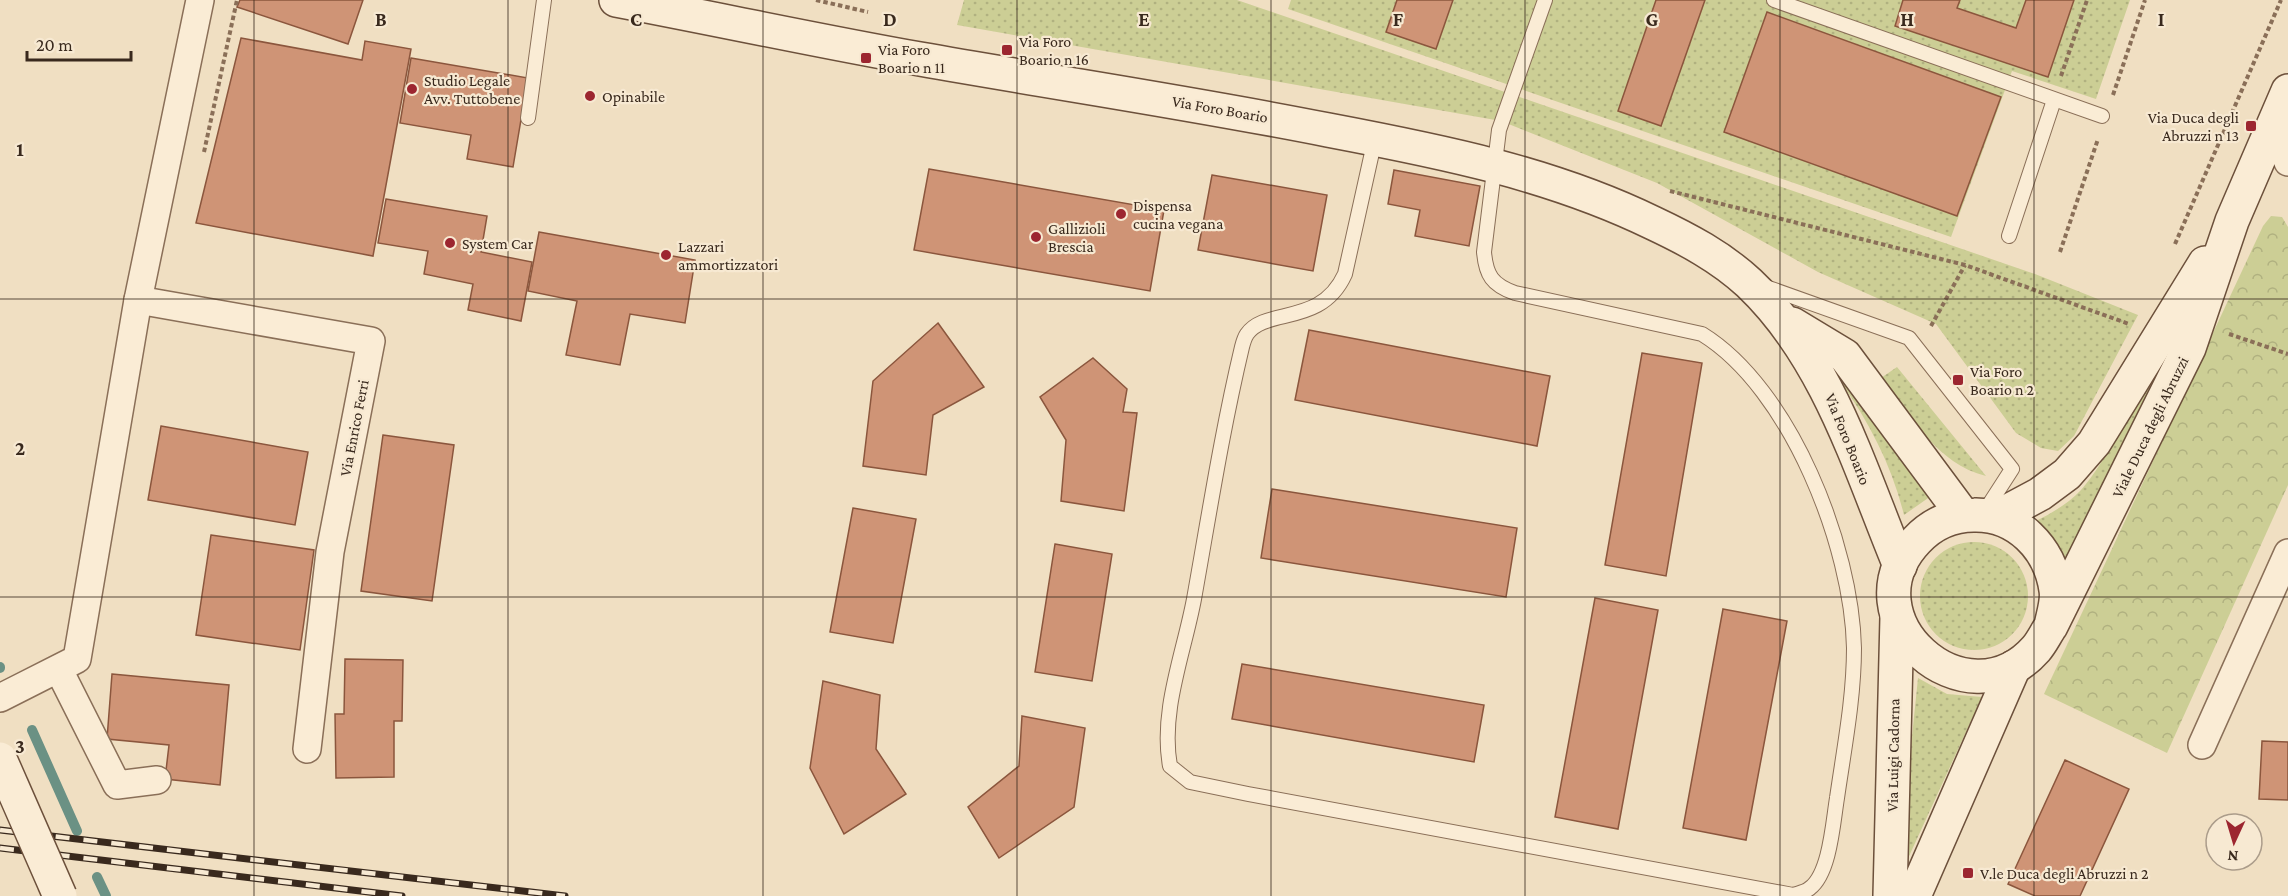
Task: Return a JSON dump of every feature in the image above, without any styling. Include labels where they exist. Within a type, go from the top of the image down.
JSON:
[{"type":"main road","name":"Via Foro Boario","points":[[616,0],[920,59],[1197,104],[1375,139],[1535,176],[1614,204],[1696,244],[1746,280],[1784,319],[1807,352],[1827,389],[1900,566]]},
{"type":"main road","name":"Viale Duca degli Abruzzi","points":[[2232,221],[2158,335],[2094,443],[2067,474],[2040,494],[1981,515],[1943,521],[1924,532],[1910,547],[1895,582],[1897,615],[1906,638],[1922,656],[1943,669],[1966,675],[1991,674],[2014,667],[2036,649],[2051,626],[2188,348],[2232,221],[2288,91]]},
{"type":"main road","name":"Via Foro Boario","points":[[1784,319],[1845,356],[1981,515]]},
{"type":"main road","name":"Viale Duca degli Abruzzi","points":[[1981,515],[2027,532],[2049,559],[2057,592],[2051,626]]},
{"type":"main road","name":"Via Luigi Cadorna","points":[[1890,896],[1897,615]]},
{"type":"main road","points":[[1914,896],[2014,667]]},
{"type":"main road","points":[[0,759],[60,896]]},
{"type":"street","points":[[0,698],[77,659],[138,300],[200,0]]},
{"type":"street","points":[[2273,126],[2288,162]]},
{"type":"street","name":"Via Enrico Ferri","points":[[138,300],[371,341],[330,552],[307,749]]},
{"type":"street","points":[[2202,745],[2288,553]]},
{"type":"street","points":[[48,675],[117,785],[157,780]]},
{"type":"lane","points":[[528,118],[544,0]]},
{"type":"lane","points":[[1375,139],[1345,274],[1339,288],[1327,300],[1309,310],[1263,323],[1248,333],[1242,347],[1167,728],[1170,766],[1190,782],[1260,797],[1793,895],[1809,890],[1824,867],[1833,820],[1849,717],[1854,648],[1840,556],[1824,504],[1802,456],[1766,397],[1717,343],[1702,334],[1515,293],[1501,288],[1490,279],[1486,270],[1484,252],[1499,130],[1545,0]]},
{"type":"lane","points":[[1774,0],[2102,116]]},
{"type":"lane","points":[[2009,236],[2054,100]]},
{"type":"lane","points":[[1746,280],[1909,338],[2012,469],[1981,515]]},
{"type":"path","points":[[2054,100],[2087,0]]},
{"type":"path","points":[[2172,251],[2281,0]]},
{"type":"path","points":[[1664,189],[1965,265],[2139,327]]},
{"type":"path","points":[[1928,331],[1965,265]]},
{"type":"path","points":[[2226,333],[2288,354]]},
{"type":"green space","points":[[964,0],[1237,0],[2035,274],[2138,315],[2074,436],[2058,451],[2041,448],[2016,433],[1936,324],[1818,272],[1657,183],[1501,121],[957,25]]},
{"type":"green space","points":[[1291,0],[2130,0],[2096,99],[2012,71],[1951,237],[1288,9]]},
{"type":"green space","points":[[2271,216],[2282,217],[2288,227],[2288,485],[2167,753],[2044,694],[2263,226]]},
{"type":"green space","points":[[1897,367],[1986,476],[1953,461],[1939,450],[1914,423],[1881,378]]},
{"type":"green space","points":[[2150,370],[2160,373],[2068,565],[2036,521],[2071,499],[2091,478]]},
{"type":"green space","points":[[1846,377],[1931,496],[1904,515],[1893,479],[1879,446],[1841,382]]},
{"type":"green space","points":[[1974,542],[1995,546],[2012,558],[2024,575],[2028,596],[2024,617],[2012,634],[1995,646],[1974,650],[1953,646],[1936,634],[1924,617],[1920,596],[1924,575],[1936,558],[1953,546]]},
{"type":"green space","points":[[1918,678],[1947,694],[1982,697],[1905,865],[1899,863]]},
{"type":"building","points":[[240,0],[363,0],[348,44],[237,7]]},
{"type":"building","points":[[1397,0],[1453,0],[1436,49],[1386,32]]},
{"type":"building","points":[[1656,0],[1705,0],[1661,126],[1618,111]]},
{"type":"building","points":[[1903,0],[1960,0],[1957,8],[2016,28],[2026,0],[2074,0],[2048,77],[1895,26]]},
{"type":"building","points":[[1767,12],[2001,97],[1957,216],[1724,132]]},
{"type":"building","points":[[241,38],[362,60],[365,41],[411,49],[373,256],[196,223]]},
{"type":"building","points":[[411,58],[528,78],[513,167],[467,159],[471,135],[400,123]]},
{"type":"building","points":[[929,169],[1164,210],[1150,291],[914,250]]},
{"type":"building","points":[[1394,170],[1480,186],[1469,246],[1415,236],[1420,210],[1388,204]]},
{"type":"building","points":[[1212,175],[1327,195],[1313,271],[1198,250]]},
{"type":"building","points":[[386,199],[487,216],[481,252],[532,262],[521,321],[468,310],[473,284],[424,274],[428,251],[378,243]]},
{"type":"building","points":[[539,232],[695,260],[685,323],[630,314],[620,365],[566,355],[577,301],[528,291]]},
{"type":"building","points":[[938,323],[984,387],[933,415],[926,475],[863,466],[873,381]]},
{"type":"building","points":[[1309,330],[1550,376],[1537,446],[1295,400]]},
{"type":"building","points":[[1642,353],[1702,363],[1666,576],[1605,565]]},
{"type":"building","points":[[1093,358],[1127,389],[1123,412],[1137,413],[1124,511],[1061,501],[1066,440],[1040,397]]},
{"type":"building","points":[[161,426],[308,452],[295,525],[148,500]]},
{"type":"building","points":[[383,435],[454,445],[432,601],[361,591]]},
{"type":"building","points":[[1272,489],[1517,528],[1506,597],[1261,558]]},
{"type":"building","points":[[853,508],[916,519],[893,643],[830,632]]},
{"type":"building","points":[[211,535],[314,550],[300,650],[196,635]]},
{"type":"building","points":[[1055,544],[1112,554],[1092,681],[1035,672]]},
{"type":"building","points":[[1595,598],[1658,610],[1618,829],[1555,817]]},
{"type":"building","points":[[1723,609],[1787,621],[1746,840],[1683,828]]},
{"type":"building","points":[[345,659],[403,660],[402,721],[394,721],[394,777],[336,778],[335,714],[344,714]]},
{"type":"building","points":[[1242,664],[1484,705],[1474,762],[1232,719]]},
{"type":"building","points":[[112,674],[229,685],[220,785],[165,779],[169,745],[107,739]]},
{"type":"building","points":[[823,681],[880,695],[876,749],[906,794],[844,834],[810,768]]},
{"type":"building","points":[[1022,716],[1085,728],[1074,807],[999,858],[968,807],[1019,766]]},
{"type":"building","points":[[2262,741],[2288,742],[2288,800],[2259,799]]},
{"type":"building","points":[[2065,760],[2129,789],[2080,896],[2035,896],[2008,884]]},
{"type":"waterway","points":[[32,730],[77,831]]},
{"type":"waterway","points":[[97,877],[106,896]]},
{"type":"railway","points":[[0,830],[565,896]]},
{"type":"railway","points":[[0,848],[402,896]]},
{"type":"place","name":"Via Foro Boario n 16","points":[[1007,50]]},
{"type":"place","name":"Via Foro Boario n 11","points":[[866,58]]},
{"type":"place","name":"Studio Legale Avv. Tuttobene","points":[[412,89]]},
{"type":"place","name":"Opinabile","points":[[590,96]]},
{"type":"place","name":"Via Duca degli Abruzzi n 13","points":[[2251,126]]},
{"type":"place","name":"Dispensa cucina vegana","points":[[1121,214]]},
{"type":"place","name":"Gallizioli Brescia","points":[[1036,237]]},
{"type":"place","name":"System Car","points":[[450,243]]},
{"type":"place","name":"Lazzari ammortizzatori","points":[[666,255]]},
{"type":"place","name":"Via Foro Boario n 2","points":[[1958,380]]},
{"type":"place","name":"V.le Duca degli Abruzzi n 2","points":[[1968,873]]}]
